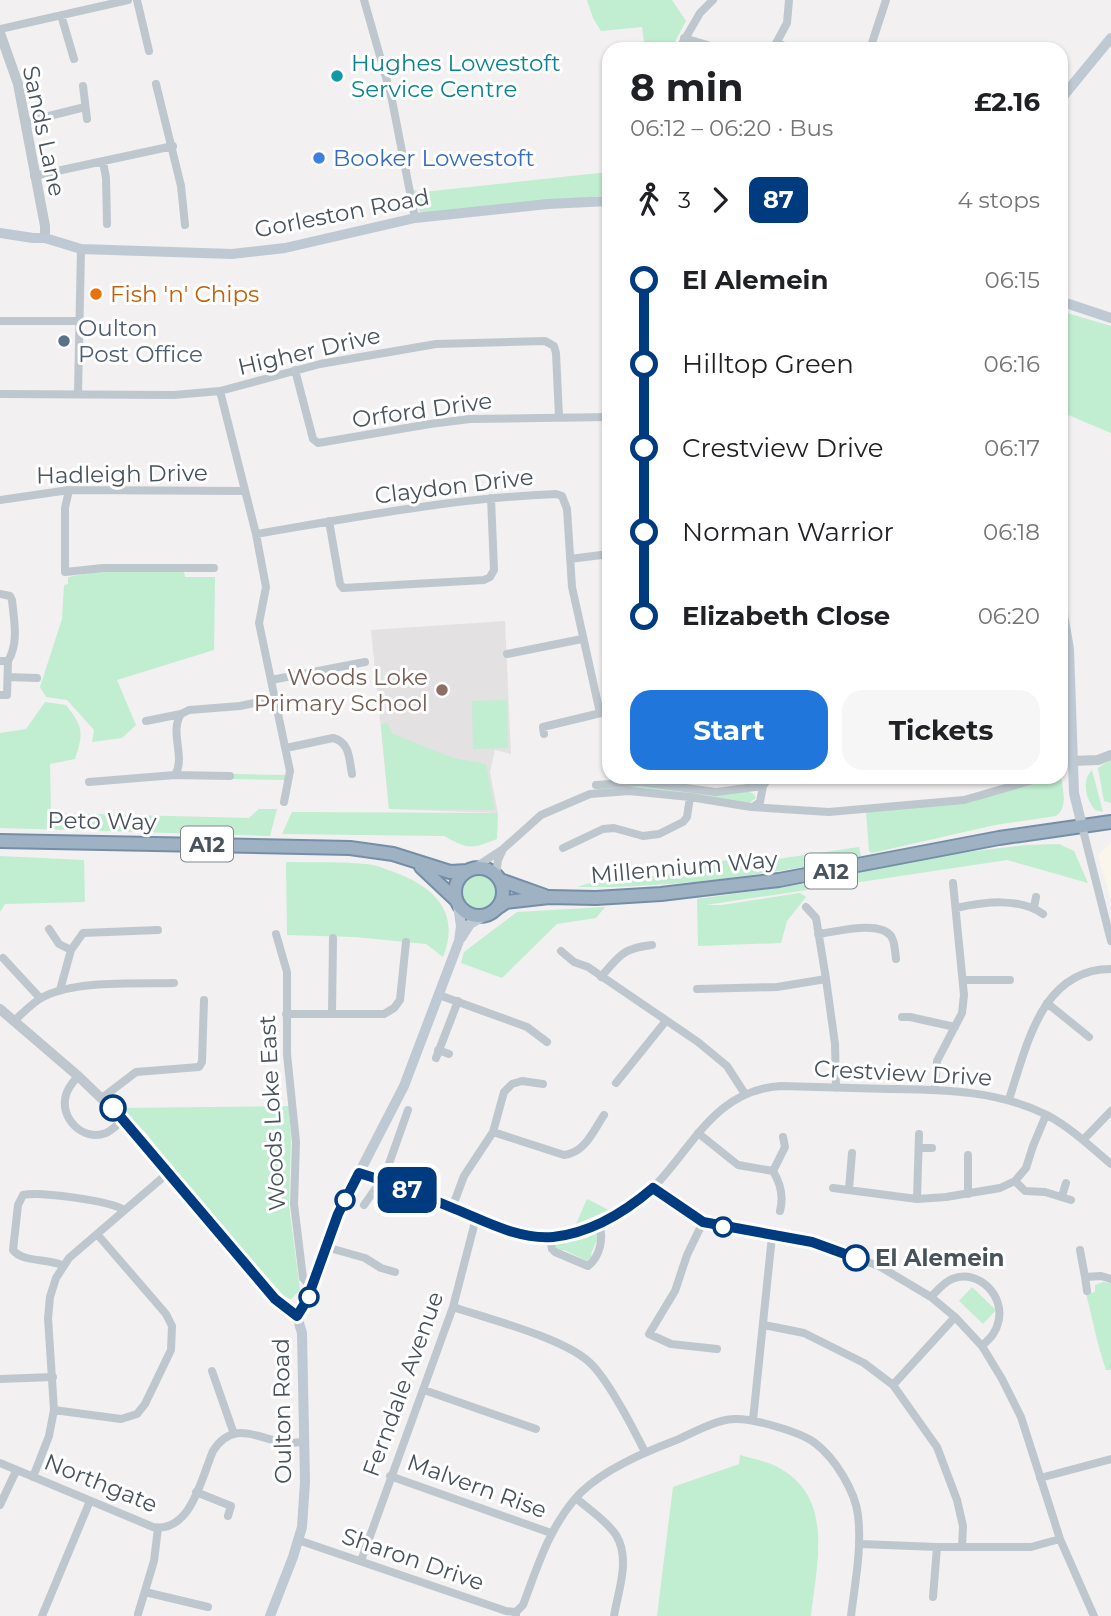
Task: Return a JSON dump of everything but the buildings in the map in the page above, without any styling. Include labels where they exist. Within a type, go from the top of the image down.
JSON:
[{"type":"highway","name":"Millennium Way","points":[[497,908],[506,902],[549,897],[649,895],[779,880],[932,850],[1111,822]]},
{"type":"highway","name":"Peto Way","points":[[0,841],[350,848],[380,851],[450,872],[470,870]]},
{"type":"highway","name":"Peto Way","points":[[412,861],[457,902]]},
{"type":"highway","points":[[486,869],[498,878],[502,898],[497,908],[484,916],[472,916],[457,902],[455,886],[461,875],[470,870],[486,869]]},
{"type":"highway","name":"Millennium Way","points":[[498,878],[549,897]]},
{"type":"main road","points":[[1068,90],[1111,38]]},
{"type":"main road","name":"Gorleston Road","points":[[0,233],[45,238],[81,249],[184,253],[262,251],[415,218],[548,204],[602,201]]},
{"type":"main road","points":[[1068,304],[1111,318]]},
{"type":"main road","points":[[1068,643],[1074,793],[1082,826]]},
{"type":"main road","name":"Oulton Road","points":[[457,902],[461,921],[459,941]]},
{"type":"main road","name":"Oulton Road","points":[[270,1616],[302,1527],[305,1496],[302,1333],[297,1316],[312,1288],[338,1214],[404,1086],[459,941],[470,924],[484,916]]},
{"type":"street","points":[[0,31],[128,0]]},
{"type":"street","points":[[137,0],[149,51]]},
{"type":"street","points":[[364,0],[391,95],[402,164],[415,218]]},
{"type":"street","points":[[683,42],[699,13],[713,0]]},
{"type":"street","points":[[778,42],[788,23],[789,0]]},
{"type":"street","points":[[872,42],[886,0]]},
{"type":"street","points":[[61,15],[74,60]]},
{"type":"street","name":"Sands Lane","points":[[0,31],[18,84],[45,238]]},
{"type":"street","points":[[684,38],[697,42]]},
{"type":"street","points":[[156,84],[173,146],[185,225]]},
{"type":"street","points":[[83,86],[87,119]]},
{"type":"street","points":[[25,122],[85,107]]},
{"type":"street","points":[[34,176],[173,146]]},
{"type":"street","points":[[103,162],[107,224]]},
{"type":"street","points":[[78,393],[81,249]]},
{"type":"street","points":[[0,321],[80,321]]},
{"type":"street","name":"Higher Drive","points":[[0,394],[174,395],[220,391],[295,370],[436,344],[545,341],[554,346],[556,353],[559,417]]},
{"type":"street","name":"Orford Drive","points":[[295,370],[313,439],[318,443],[470,419],[602,416]]},
{"type":"street","points":[[220,391],[256,534],[269,599],[259,623],[290,771],[284,802]]},
{"type":"street","points":[[69,490],[65,508],[66,576],[103,568],[214,568]]},
{"type":"street","name":"Hadleigh Drive","points":[[0,500],[69,490],[245,491]]},
{"type":"street","name":"Claydon Drive","points":[[256,534],[491,498],[556,494],[562,496],[567,509],[572,587],[582,639],[602,705]]},
{"type":"street","points":[[329,522],[340,584],[343,588],[484,580],[490,577],[494,570],[491,498]]},
{"type":"street","points":[[570,559],[602,555]]},
{"type":"street","points":[[0,594],[10,596],[12,600],[15,641],[13,653],[4,661],[8,677],[7,695],[0,695]]},
{"type":"street","points":[[507,654],[582,639]]},
{"type":"street","points":[[271,680],[365,662]]},
{"type":"street","points":[[8,677],[37,678]]},
{"type":"street","points":[[146,721],[189,710],[240,706],[274,699]]},
{"type":"street","points":[[544,734],[543,727],[602,712]]},
{"type":"street","points":[[175,775],[178,764],[176,723],[181,714]]},
{"type":"street","points":[[286,748],[339,739],[347,748],[352,774]]},
{"type":"street","points":[[1072,761],[1098,760],[1111,755]]},
{"type":"street","points":[[89,782],[175,775],[230,776]]},
{"type":"street","points":[[596,785],[611,784]]},
{"type":"street","points":[[655,784],[716,792],[763,786],[760,802],[751,807]]},
{"type":"street","points":[[470,870],[503,849],[541,815],[590,793],[629,791],[751,807],[829,812],[964,800],[1020,784]]},
{"type":"street","points":[[563,848],[603,829],[614,828],[643,836],[659,834],[683,822],[687,817],[690,797]]},
{"type":"street","points":[[1082,826],[1111,941]]},
{"type":"street","points":[[498,878],[498,860],[503,849]]},
{"type":"street","points":[[935,1090],[937,1061],[962,1013],[964,980],[953,884]]},
{"type":"street","points":[[1034,907],[1036,897]]},
{"type":"street","points":[[957,908],[995,903],[1034,907],[1043,914]]},
{"type":"street","points":[[806,907],[816,918],[835,1044],[836,1088]]},
{"type":"street","points":[[818,934],[871,927],[885,931],[898,947],[896,959]]},
{"type":"street","points":[[49,929],[59,944],[71,950]]},
{"type":"street","points":[[61,990],[71,950],[80,935],[88,931],[159,930]]},
{"type":"street","name":"Woods Loke East","points":[[276,934],[288,972],[287,1055],[296,1142],[294,1204],[303,1278],[312,1288]]},
{"type":"street","points":[[332,1013],[333,939]]},
{"type":"street","points":[[286,1013],[384,1013],[394,1009],[400,1000],[406,942]]},
{"type":"street","points":[[601,976],[621,953],[632,947],[652,945]]},
{"type":"street","points":[[561,951],[573,962],[588,967],[698,1042],[727,1066],[745,1094]]},
{"type":"street","points":[[2,958],[40,998]]},
{"type":"street","points":[[964,980],[1006,980],[1003,969]]},
{"type":"street","points":[[1009,1099],[1028,1042],[1048,1003],[1059,989],[1073,978],[1087,971],[1111,969]]},
{"type":"street","points":[[697,989],[777,987],[826,979]]},
{"type":"street","points":[[14,1021],[40,998],[61,990],[80,986],[174,983]]},
{"type":"street","points":[[439,995],[527,1027],[547,1042]]},
{"type":"street","points":[[102,1098],[136,1072],[199,1066],[202,1062],[204,1000]]},
{"type":"street","points":[[449,1054],[437,1054],[458,1001]]},
{"type":"street","points":[[1048,1003],[1089,1037]]},
{"type":"street","points":[[0,1009],[123,1119],[275,1299],[297,1316]]},
{"type":"street","points":[[902,1017],[955,1027]]},
{"type":"street","points":[[616,1083],[665,1022]]},
{"type":"street","points":[[78,1076],[69,1087],[64,1102],[68,1117],[77,1129],[100,1135],[111,1130],[123,1119]]},
{"type":"street","points":[[452,1208],[464,1176],[493,1132],[504,1092],[512,1084],[531,1076],[543,1084]]},
{"type":"street","name":"Crestview Drive","points":[[359,1173],[517,1233],[550,1237],[570,1234],[599,1224],[632,1206],[653,1188],[719,1110],[745,1094],[770,1087],[935,1090],[987,1094],[1009,1099],[1046,1115],[1068,1128],[1111,1164]]},
{"type":"street","points":[[1083,1140],[1111,1111]]},
{"type":"street","points":[[493,1132],[564,1155],[574,1154],[582,1148],[604,1115]]},
{"type":"street","points":[[833,1188],[917,1199],[1000,1188],[1015,1181],[1026,1168],[1032,1146],[1046,1115]]},
{"type":"street","points":[[364,1205],[385,1175],[409,1117]]},
{"type":"street","points":[[698,1133],[738,1165],[773,1171],[779,1181],[780,1211]]},
{"type":"street","points":[[917,1199],[919,1133]]},
{"type":"street","points":[[773,1171],[789,1147],[783,1137]]},
{"type":"street","points":[[919,1148],[932,1148]]},
{"type":"street","points":[[968,1155],[968,1194]]},
{"type":"street","points":[[848,1158],[849,1189]]},
{"type":"street","points":[[33,1477],[49,1436],[54,1410],[49,1308],[53,1288],[69,1258],[168,1173]]},
{"type":"street","points":[[1015,1181],[1025,1191],[1062,1196],[1071,1200]]},
{"type":"street","points":[[1062,1196],[1066,1183]]},
{"type":"street","points":[[653,1188],[703,1222],[812,1242],[879,1266],[931,1297],[955,1317],[982,1346],[1021,1417],[1060,1539],[1094,1616]]},
{"type":"street","points":[[64,1266],[21,1257],[13,1250],[18,1205],[23,1195],[36,1194],[109,1203],[124,1210]]},
{"type":"street","name":"Ferndale Avenue","points":[[360,1561],[453,1307],[476,1218]]},
{"type":"street","points":[[703,1222],[687,1255],[676,1291],[649,1334],[671,1344],[717,1349]]},
{"type":"street","points":[[550,1237],[555,1252],[588,1266],[603,1240],[599,1224]]},
{"type":"street","points":[[54,1410],[121,1419],[134,1416],[145,1404],[171,1350],[172,1326],[166,1314],[97,1234]]},
{"type":"street","points":[[753,1420],[772,1236]]},
{"type":"street","points":[[326,1247],[365,1258],[381,1268],[396,1272]]},
{"type":"street","points":[[1080,1250],[1087,1291]]},
{"type":"street","points":[[378,1277],[381,1268]]},
{"type":"street","points":[[1085,1277],[1101,1276],[1111,1279]]},
{"type":"street","points":[[931,1297],[952,1278],[967,1277],[981,1282],[993,1291],[998,1300],[999,1322],[995,1332],[982,1346]]},
{"type":"street","points":[[453,1307],[534,1334],[561,1345],[588,1361],[629,1420],[645,1452]]},
{"type":"street","points":[[893,1385],[955,1317]]},
{"type":"street","points":[[764,1325],[804,1333],[864,1363],[893,1385],[937,1447],[957,1500],[963,1526],[962,1547]]},
{"type":"street","points":[[212,1371],[234,1434],[249,1433],[286,1443],[304,1442]]},
{"type":"street","points":[[0,1379],[53,1377]]},
{"type":"street","points":[[424,1390],[536,1429]]},
{"type":"street","points":[[516,1614],[523,1605],[551,1533],[576,1498],[603,1476],[645,1452],[731,1419],[753,1420],[815,1443],[847,1480],[858,1512],[860,1544],[851,1616]]},
{"type":"street","name":"Northgate","points":[[0,1463],[158,1528],[179,1522],[184,1517],[217,1444],[234,1434]]},
{"type":"street","points":[[1040,1478],[1111,1460]]},
{"type":"street","points":[[0,1505],[16,1471]]},
{"type":"street","name":"Malvern Rise","points":[[390,1476],[551,1533]]},
{"type":"street","points":[[196,1492],[233,1503],[228,1516]]},
{"type":"street","points":[[576,1498],[615,1533],[622,1548],[624,1562],[614,1616]]},
{"type":"street","points":[[41,1616],[90,1501]]},
{"type":"street","points":[[138,1614],[154,1561],[158,1528]]},
{"type":"street","points":[[860,1544],[1031,1547],[1060,1539]]},
{"type":"street","name":"Sharon Drive","points":[[298,1540],[516,1614]]},
{"type":"street","points":[[933,1597],[937,1547]]},
{"type":"street","points":[[145,1592],[208,1607]]},
{"type":"shaded area","name":"Woods Loke Primary School","points":[[505,621],[511,754],[495,750],[490,772],[498,813],[389,809],[371,630]]},
{"type":"shaded area","points":[[1111,843],[1111,900],[1098,855]]},
{"type":"green space","points":[[587,0],[672,0],[686,21],[675,42],[644,42],[642,27],[601,31]]},
{"type":"green space","points":[[602,173],[602,196],[425,215],[419,211],[413,190],[423,192]]},
{"type":"green space","points":[[1068,313],[1111,326],[1111,433],[1068,415]]},
{"type":"green space","points":[[101,571],[184,572],[185,577],[215,577],[214,650],[117,680],[136,725],[122,738],[92,742],[94,730],[67,700],[46,697],[40,687],[62,619],[64,585],[68,584],[68,577]]},
{"type":"green space","points":[[507,700],[508,748],[473,749],[472,701]]},
{"type":"green space","points":[[45,702],[66,705],[79,725],[81,736],[75,759],[50,764],[51,813],[249,818],[259,809],[277,809],[270,836],[0,828],[0,733],[26,729]]},
{"type":"green space","points":[[387,723],[393,734],[453,758],[486,764],[495,810],[389,809],[381,724]]},
{"type":"green space","points":[[1111,760],[1111,803],[1104,801],[1098,768]]},
{"type":"green space","points":[[1092,770],[1103,812],[1095,810],[1087,795],[1087,779]]},
{"type":"green space","points":[[233,774],[285,775],[285,780],[233,779]]},
{"type":"green space","points":[[1035,784],[1062,784],[1063,803],[1056,816],[995,825],[872,853],[869,851],[866,811],[972,801]]},
{"type":"green space","points":[[620,785],[749,792],[756,798],[748,804],[626,788],[596,790]]},
{"type":"green space","points":[[292,812],[498,813],[497,839],[470,846],[444,836],[282,834]]},
{"type":"green space","points":[[1059,844],[1074,851],[1088,883],[1007,860],[706,905],[800,893],[806,897],[787,921],[781,943],[698,946],[697,899],[803,884],[949,854]]},
{"type":"green space","points":[[859,847],[861,856],[791,869],[684,883],[577,887],[671,874],[747,855],[757,862]]},
{"type":"green space","points":[[0,856],[84,860],[85,902],[5,904],[0,912]]},
{"type":"green space","points":[[286,862],[373,865],[421,885],[440,903],[446,914],[449,927],[443,957],[426,944],[355,937],[287,935]]},
{"type":"green space","points":[[478,872],[492,878],[498,892],[492,906],[478,912],[464,906],[458,892],[464,878]]},
{"type":"green space","points":[[605,907],[596,918],[557,924],[502,978],[461,963],[464,952],[517,912]]},
{"type":"green space","points":[[289,1106],[289,1206],[300,1290],[291,1299],[285,1297],[208,1212],[146,1133],[121,1108]]},
{"type":"green space","points":[[587,1199],[609,1210],[576,1224]]},
{"type":"green space","points":[[600,1233],[599,1242],[596,1242],[592,1257],[587,1261],[564,1250],[558,1251],[555,1245],[587,1238]]},
{"type":"green space","points":[[1111,1283],[1111,1370],[1106,1370],[1103,1361],[1086,1294],[1095,1292],[1095,1285]]},
{"type":"green space","points":[[972,1287],[996,1310],[983,1324],[959,1301]]},
{"type":"green space","points":[[740,1455],[771,1464],[792,1476],[806,1492],[814,1510],[818,1551],[811,1616],[657,1616],[673,1487],[739,1464]]},
{"type":"bus line","name":"87","points":[[113,1108],[275,1299],[297,1316],[307,1300],[338,1214],[359,1173],[517,1233],[550,1237],[570,1234],[599,1224],[632,1206],[653,1188],[703,1222],[812,1242],[856,1258]]},
{"type":"place","name":"Hughes Lowestoft Service Centre","points":[[337,76]]},
{"type":"place","name":"Booker Lowestoft","points":[[319,158]]},
{"type":"place","name":"Fish 'n' Chips","points":[[96,294]]},
{"type":"place","name":"Oulton Post Office","points":[[64,341]]},
{"type":"place","name":"Woods Loke Primary School","points":[[442,690]]},
{"type":"place","name":"El Alemein","points":[[856,1258]]}]
